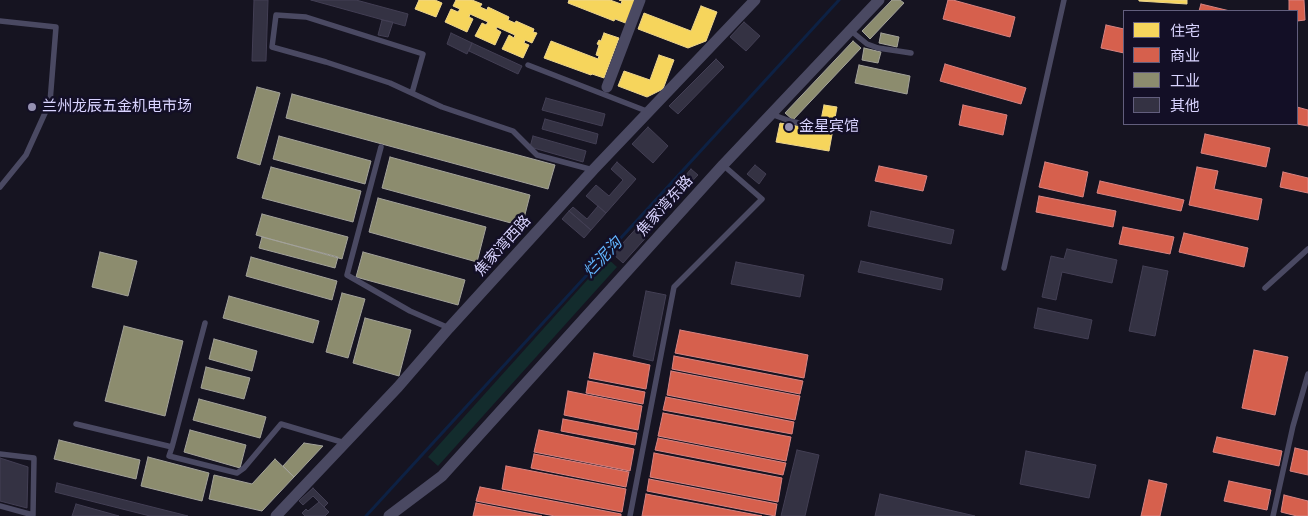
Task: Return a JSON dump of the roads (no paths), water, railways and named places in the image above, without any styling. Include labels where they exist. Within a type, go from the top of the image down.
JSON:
[{"type":"street","points":[[607,87],[640,0]]},
{"type":"street","name":"焦家湾西路","points":[[276,516],[398,387],[449,328],[593,170],[755,0]]},
{"type":"street","name":"焦家湾东路","points":[[389,516],[442,476],[723,164],[879,0]]},
{"type":"lane","points":[[1004,268],[1064,0]]},
{"type":"lane","points":[[412,93],[423,54],[306,17],[276,15],[272,47],[390,83],[442,107],[513,131],[537,155],[593,170]]},
{"type":"lane","points":[[0,21],[56,27],[50,102],[26,155],[0,187]]},
{"type":"lane","points":[[850,30],[866,44],[911,54]]},
{"type":"lane","points":[[528,65],[649,112]]},
{"type":"lane","points":[[771,114],[812,126]]},
{"type":"lane","points":[[381,147],[347,275],[410,311],[449,328]]},
{"type":"lane","points":[[630,516],[674,287],[762,199],[723,164]]},
{"type":"lane","points":[[1265,288],[1308,249]]},
{"type":"lane","points":[[205,323],[169,456],[237,473],[244,468],[281,424],[345,443]]},
{"type":"lane","points":[[1273,516],[1293,426],[1308,374]]},
{"type":"lane","points":[[76,424],[172,447]]},
{"type":"lane","points":[[0,454],[34,458],[33,515],[0,506]]},
{"type":"waterway","name":"烂泥沟","points":[[366,516],[839,0]]},
{"type":"place","name":"兰州龙辰五金机电市场","points":[[32,107]]},
{"type":"place","name":"金星宾馆","points":[[789,127]]}]
